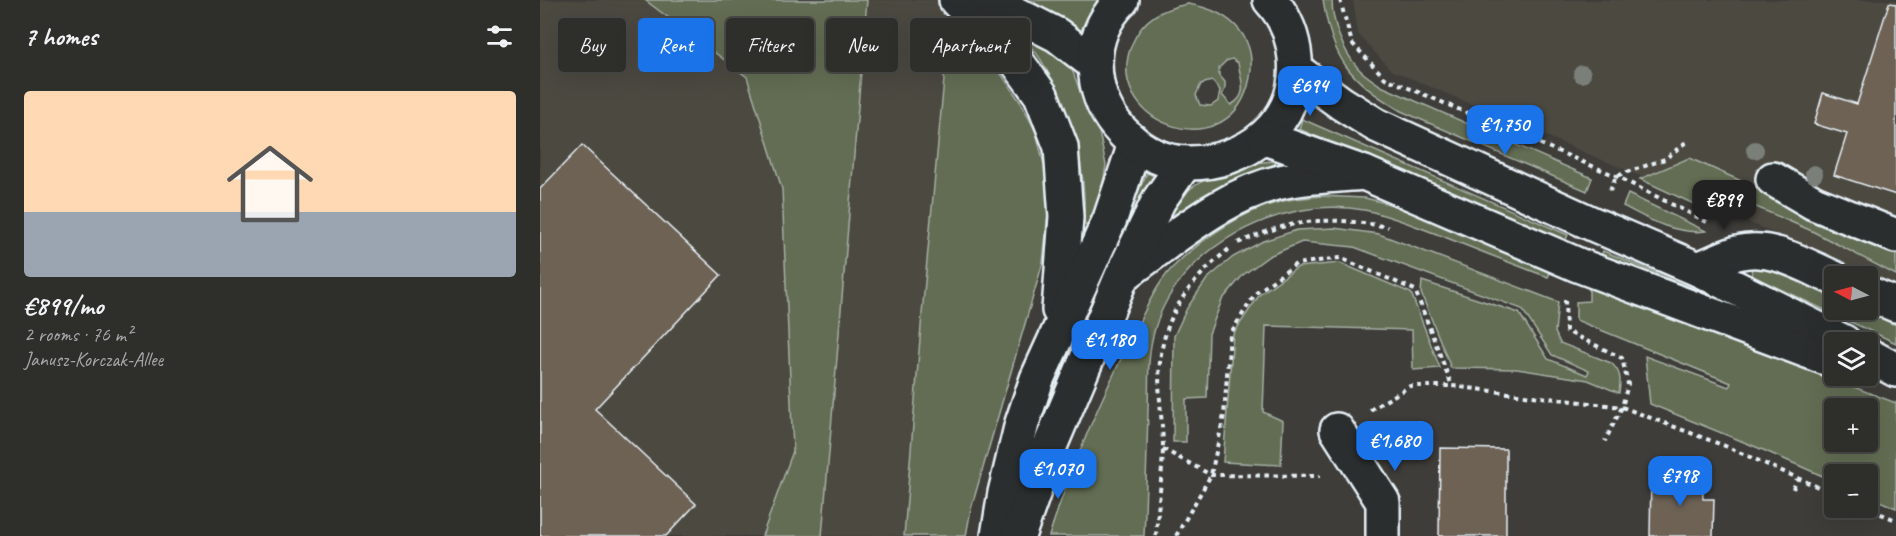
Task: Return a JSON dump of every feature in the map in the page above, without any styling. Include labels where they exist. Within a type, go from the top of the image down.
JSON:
[{"type":"main road","points":[[957,0],[1015,59],[1041,95],[1061,147],[1066,218],[1058,331]]},
{"type":"main road","points":[[988,0],[1057,35],[1093,63]]},
{"type":"main road","points":[[1122,0],[1113,9],[1099,35],[1093,63],[1098,89],[1108,114],[1120,132],[1154,154],[1185,163],[1208,161],[1232,155],[1265,138],[1282,117],[1292,96],[1296,70],[1293,46],[1282,7]]},
{"type":"main road","points":[[1296,70],[1376,125],[1595,225],[1698,269],[1824,332]]},
{"type":"main road","points":[[1265,138],[1364,173],[1578,265],[1824,357]]},
{"type":"main road","points":[[998,536],[1005,493],[1022,423],[1037,379],[1110,219],[1136,144]]},
{"type":"main road","points":[[1018,536],[1050,446],[1122,276],[1159,200],[1185,163]]},
{"type":"main road","points":[[1122,276],[1213,210],[1248,193],[1289,180],[1364,173]]},
{"type":"main road","points":[[1773,179],[1814,203],[1896,236]]},
{"type":"main road","points":[[1698,269],[1739,253],[1763,251],[1784,256],[1824,274]]},
{"type":"main road","points":[[1878,297],[1896,305]]},
{"type":"main road","points":[[1878,360],[1896,370]]},
{"type":"main road","points":[[1878,376],[1896,382]]},
{"type":"main road","points":[[1336,430],[1383,502],[1383,536]]},
{"type":"path","points":[[1340,0],[1352,43],[1384,78],[1616,176],[1711,224]]},
{"type":"path","points":[[1616,176],[1665,159],[1686,142]]},
{"type":"path","points":[[1156,536],[1163,449],[1160,363],[1166,331],[1182,297],[1204,269],[1233,246],[1268,230],[1307,221],[1349,220],[1390,228]]},
{"type":"path","points":[[1176,536],[1211,475],[1224,415],[1230,334],[1256,293],[1296,264],[1340,258],[1415,290],[1452,387]]},
{"type":"path","points":[[1565,296],[1566,331],[1622,358],[1628,384],[1622,407],[1605,441]]},
{"type":"path","points":[[1336,430],[1410,386],[1452,387],[1622,407],[1725,446],[1824,490]]},
{"type":"path","points":[[1163,449],[1211,475],[1367,476]]},
{"type":"path","points":[[1794,489],[1797,479]]},
{"type":"path","points":[[1878,513],[1896,520]]},
{"type":"shaded area","points":[[540,0],[645,0],[669,18],[638,18],[638,72],[714,72],[714,52],[726,61],[726,72],[740,72],[747,77],[782,189],[793,451],[762,536],[540,536]]},
{"type":"shaded area","points":[[867,0],[952,0],[950,18],[910,18],[910,72],[945,72],[904,536],[822,536],[861,72],[898,72],[898,18],[865,18]]},
{"type":"shaded area","points":[[1353,0],[1896,0],[1896,285],[1878,277],[1878,266],[1851,266],[1391,70],[1358,34]]},
{"type":"green space","points":[[645,0],[867,0],[865,18],[826,18],[826,72],[861,72],[822,536],[762,536],[793,451],[782,189],[747,77],[740,72],[814,72],[814,18],[726,18],[726,61],[714,52],[714,18],[669,18]]},
{"type":"green space","points":[[1018,0],[1102,0],[1085,30],[1082,31]]},
{"type":"green space","points":[[1323,0],[1332,0],[1336,27],[1353,61],[1358,68],[1381,86],[1592,178],[1587,191],[1401,111],[1383,100],[1356,78],[1338,53]]},
{"type":"green space","points":[[1188,4],[1218,13],[1239,30],[1250,54],[1251,69],[1248,86],[1235,111],[1215,125],[1192,129],[1169,125],[1148,113],[1133,95],[1127,71],[1132,44],[1147,21],[1161,12]],"holes":[[[1232,59],[1238,63],[1242,92],[1237,101],[1231,105],[1222,95],[1225,82],[1219,75],[1219,68]],[[1212,81],[1220,90],[1218,101],[1211,106],[1200,105],[1196,95],[1201,84]]]},
{"type":"green space","points":[[1030,39],[1058,53],[1073,72],[1088,113],[1099,132],[1106,165],[1101,195],[1088,226],[1084,222],[1083,180],[1075,138],[1061,98],[1036,52],[1030,46]]},
{"type":"green space","points":[[945,72],[1000,72],[1021,103],[1036,132],[1046,173],[1048,212],[1043,262],[971,509],[966,536],[904,536]]},
{"type":"green space","points":[[1302,119],[1568,235],[1564,244],[1299,129]]},
{"type":"green space","points":[[1689,158],[1896,249],[1896,275],[1812,231],[1754,206],[1713,213],[1640,179]]},
{"type":"green space","points":[[1273,161],[1276,164],[1240,176],[1201,197],[1162,225],[1179,198],[1208,178],[1241,166]]},
{"type":"green space","points":[[1147,173],[1155,176],[1083,326],[1051,401],[1027,475],[1023,476],[1045,396]]},
{"type":"green space","points":[[1628,194],[1706,231],[1673,229],[1643,216],[1623,206]]},
{"type":"green space","points":[[1320,196],[1365,198],[1410,209],[1552,269],[1548,277],[1384,215],[1364,210],[1332,207],[1298,211],[1266,220],[1234,234],[1206,254],[1183,277],[1164,305],[1153,336],[1149,372],[1144,536],[1049,536],[1098,409],[1155,291],[1166,275],[1209,236],[1253,211],[1284,201]]},
{"type":"green space","points":[[1334,228],[1379,234],[1558,302],[1555,332],[1560,343],[1611,363],[1620,376],[1619,393],[1588,380],[1517,369],[1451,368],[1421,293],[1422,281],[1519,313],[1548,359],[1587,375],[1589,371],[1552,355],[1522,309],[1354,247],[1302,242],[1269,256],[1243,275],[1222,300],[1209,334],[1207,398],[1186,399],[1186,442],[1173,442],[1174,336],[1187,308],[1207,279],[1233,257],[1263,241],[1297,230]]},
{"type":"green space","points":[[1603,251],[1819,340],[1599,260]]},
{"type":"green space","points":[[1340,263],[1411,293],[1440,368],[1413,370],[1412,330],[1266,326],[1263,412],[1283,421],[1281,465],[1223,462],[1233,334],[1260,294],[1298,267]]},
{"type":"green space","points":[[1756,264],[1781,272],[1824,292],[1824,310],[1752,276],[1751,267]]},
{"type":"green space","points":[[1589,285],[1824,376],[1824,386],[1851,386],[1896,403],[1896,508],[1878,500],[1878,464],[1824,464],[1824,477],[1650,404],[1645,356],[1729,387],[1731,383],[1576,320],[1576,302],[1589,301]]},
{"type":"green space","points":[[1878,317],[1896,325],[1896,343],[1878,335],[1878,332],[1872,332],[1847,320],[1878,320]]},
{"type":"building","points":[[1889,3],[1896,4],[1896,195],[1834,175],[1847,134],[1814,124],[1823,93],[1857,104]]},
{"type":"building","points":[[582,145],[721,275],[595,409],[696,504],[666,536],[540,536],[540,189]]},
{"type":"building","points":[[1440,448],[1506,449],[1506,536],[1439,536]]},
{"type":"building","points":[[1651,475],[1702,476],[1703,499],[1714,499],[1713,536],[1650,536]]}]
